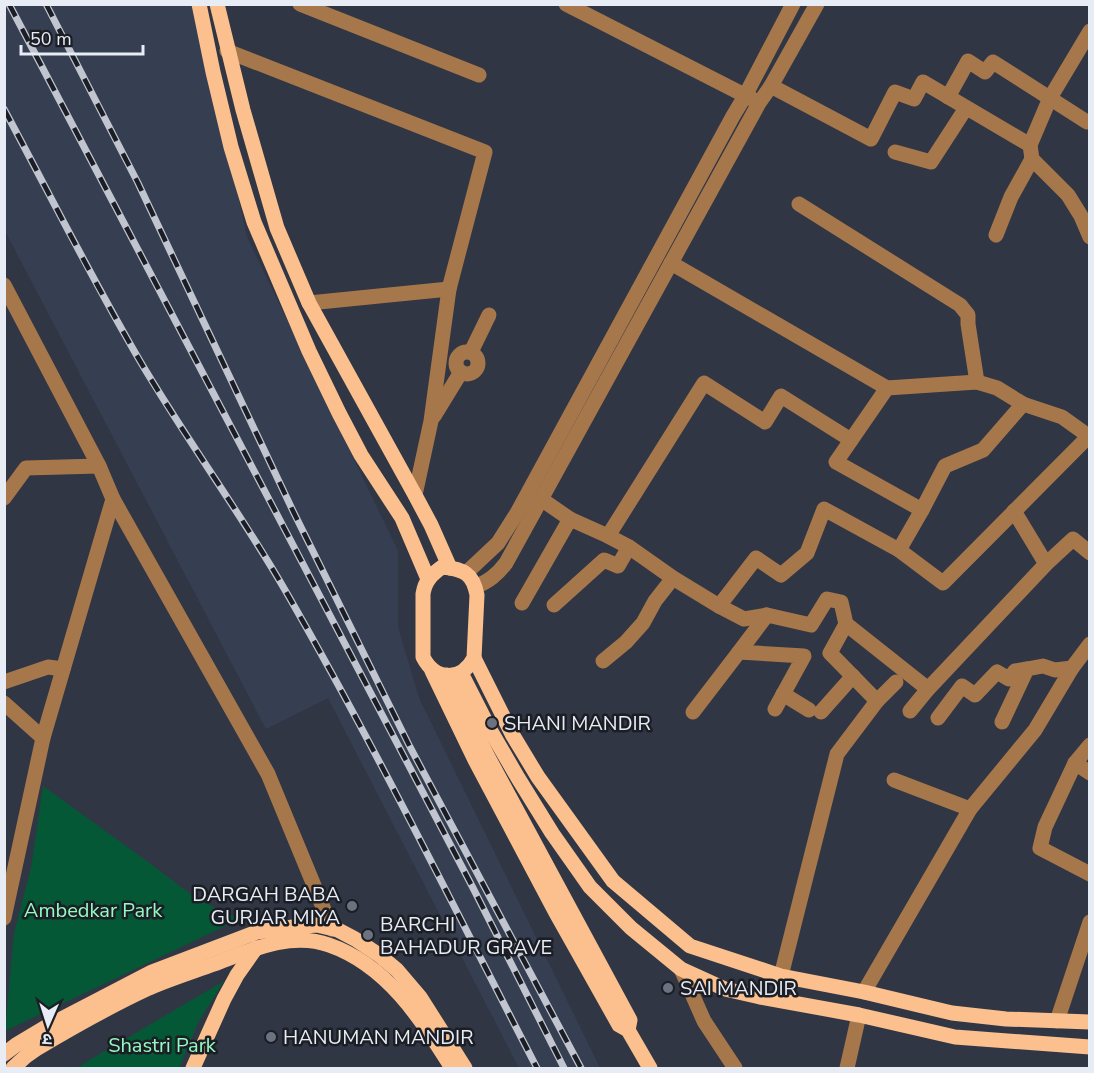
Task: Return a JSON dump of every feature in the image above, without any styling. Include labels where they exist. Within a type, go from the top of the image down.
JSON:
[{"type":"main road","points":[[199,4],[223,116],[254,222],[309,351],[361,455],[402,518],[428,579]]},
{"type":"main road","points":[[217,4],[227,51],[277,228],[309,303],[431,525],[450,568]]},
{"type":"main road","points":[[223,116],[243,110]]},
{"type":"main road","points":[[447,673],[470,666],[474,658],[477,595],[476,586],[466,573],[458,569],[442,567],[428,579],[424,586],[423,657],[427,665],[447,673],[489,728],[552,832],[590,887],[631,928],[681,969],[725,989],[859,1015],[955,1037],[1089,1047]]},
{"type":"main road","points":[[474,658],[512,734],[538,777],[613,880],[690,946],[781,976],[864,992],[952,1013],[1006,1019],[1089,1023]]},
{"type":"main road","points":[[447,673],[488,756],[630,1020],[628,1030],[650,1068]]},
{"type":"main road","points":[[4,1054],[46,1027],[152,972],[256,932],[317,925],[338,930],[356,939],[397,970],[420,997],[465,1068]]},
{"type":"main road","points":[[13,1068],[36,1049],[150,988],[256,948],[305,941],[327,944],[356,958],[388,981],[407,1003],[452,1068]]},
{"type":"main road","points":[[193,1068],[237,975],[256,948]]},
{"type":"street","points":[[300,4],[479,75]]},
{"type":"street","points":[[566,4],[752,100]]},
{"type":"street","points":[[476,586],[488,582],[506,563],[671,262],[752,100],[793,4]]},
{"type":"street","points":[[466,573],[498,543],[517,513],[733,116],[771,86],[817,4]]},
{"type":"street","points":[[996,235],[1031,152],[1050,99],[1089,31]]},
{"type":"street","points":[[227,51],[485,152],[449,289],[431,422],[415,495]]},
{"type":"street","points":[[948,97],[968,61],[984,72],[993,62],[1087,122]]},
{"type":"street","points":[[771,86],[871,139],[895,92],[914,99],[923,82],[1031,152],[1068,195],[1081,216],[1089,237]]},
{"type":"street","points":[[895,152],[931,162],[966,108]]},
{"type":"street","points":[[799,204],[960,305],[968,315],[977,382]]},
{"type":"street","points":[[671,262],[887,388],[977,382],[997,388],[1023,404],[1062,417],[1089,436],[943,583],[899,550],[824,509],[807,553],[781,575],[756,558],[719,606]]},
{"type":"street","points":[[4,285],[99,466],[113,499],[267,774],[332,929]]},
{"type":"street","points":[[309,303],[449,289]]},
{"type":"street","points":[[431,422],[461,372],[456,366],[456,358],[463,352],[471,352],[489,315]]},
{"type":"street","points":[[608,536],[704,383],[765,422],[782,396],[851,440]]},
{"type":"street","points":[[887,388],[836,462],[922,510]]},
{"type":"street","points":[[899,550],[945,466],[983,450],[1023,404]]},
{"type":"street","points":[[4,498],[26,468],[99,466]]},
{"type":"street","points":[[4,918],[43,738],[113,499]]},
{"type":"street","points":[[541,499],[570,519],[629,547],[673,578],[744,619],[767,615],[811,625],[827,599],[841,602],[846,624],[928,689]]},
{"type":"street","points":[[1014,511],[1046,564]]},
{"type":"street","points":[[522,603],[570,519]]},
{"type":"street","points":[[910,711],[1046,564],[1073,539],[1089,553]]},
{"type":"street","points":[[554,604],[604,560],[618,566],[629,547]]},
{"type":"street","points":[[603,661],[626,642],[643,623],[655,601],[673,578]]},
{"type":"street","points":[[693,712],[767,615]]},
{"type":"street","points":[[846,624],[830,653],[877,701]]},
{"type":"street","points":[[864,992],[970,809],[1035,730],[1089,644]]},
{"type":"street","points":[[739,652],[804,656],[775,709]]},
{"type":"street","points":[[938,718],[962,686],[975,696],[997,672],[1009,679],[1015,671],[1043,666],[1055,670],[1072,668]]},
{"type":"street","points":[[4,681],[48,667],[63,669]]},
{"type":"street","points":[[1002,722],[1027,669]]},
{"type":"street","points":[[783,694],[815,711],[853,676]]},
{"type":"street","points":[[781,976],[837,754],[877,701],[896,682]]},
{"type":"street","points":[[4,703],[43,738]]},
{"type":"street","points":[[1089,745],[1075,763],[1045,827],[1041,848],[1089,874]]},
{"type":"street","points":[[1075,763],[1089,773]]},
{"type":"street","points":[[894,780],[970,809]]},
{"type":"street","points":[[1057,1021],[1089,922]]},
{"type":"street","points":[[681,969],[704,1021],[735,1068]]},
{"type":"street","points":[[847,1068],[859,1015]]},
{"type":"shaded area","points":[[4,5],[196,5],[247,237],[398,551],[398,627],[419,698],[600,1068],[519,1068],[328,698],[266,729],[5,231]]},
{"type":"green space","name":"Ambedkar Park","points":[[43,786],[197,899],[240,919],[5,1031],[14,933],[31,868]]},
{"type":"green space","name":"Shastri Park","points":[[224,981],[199,1021],[179,1068],[76,1068]]},
{"type":"railway","points":[[9,4],[472,886],[564,1068]]},
{"type":"railway","points":[[46,4],[138,183],[293,511],[410,747],[581,1068]]},
{"type":"railway","points":[[4,109],[140,361],[268,561],[318,649],[537,1068]]},
{"type":"place","name":"SHANI MANDIR","points":[[492,723]]},
{"type":"place","name":"DARGAH BABA GURJAR MIYA","points":[[352,906]]},
{"type":"place","name":"BARCHI BAHADUR GRAVE","points":[[368,935]]},
{"type":"place","name":"SAI MANDIR","points":[[668,988]]},
{"type":"place","name":"HANUMAN MANDIR","points":[[271,1037]]}]
